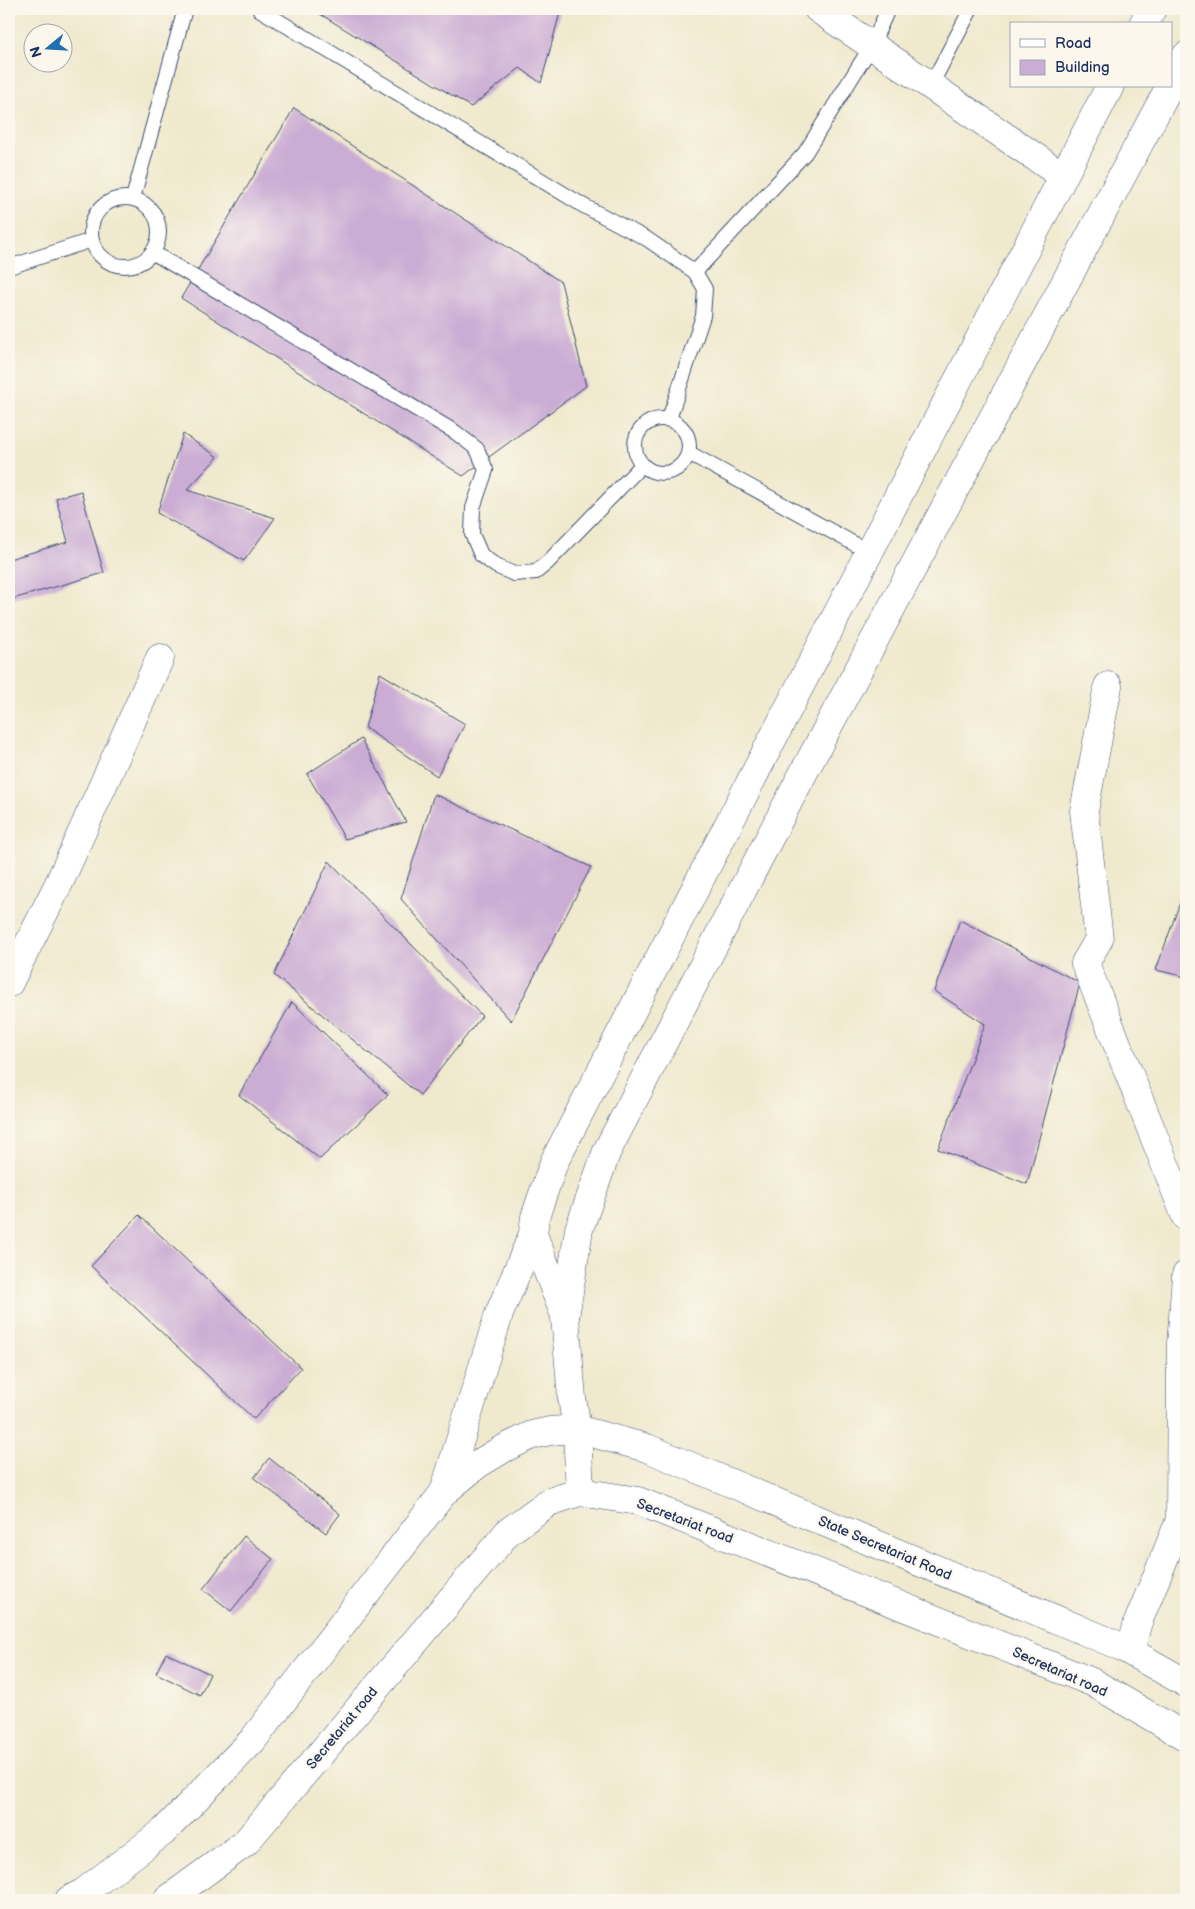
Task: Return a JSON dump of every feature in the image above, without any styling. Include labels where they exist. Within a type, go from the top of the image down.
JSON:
[{"type":"street","points":[[818,9],[930,87],[1064,176]]},
{"type":"street","points":[[1144,22],[1152,9]]},
{"type":"street","points":[[1172,83],[1186,56]]},
{"type":"street","points":[[69,1900],[84,1892],[163,1832],[252,1741],[444,1492],[499,1314],[533,1234],[535,1217],[554,1162],[1109,88]]},
{"type":"street","points":[[580,1492],[577,1429],[572,1398],[565,1317],[579,1229],[607,1151],[797,785],[1169,88]]},
{"type":"street","points":[[9,983],[60,881],[160,658]]},
{"type":"street","points":[[1108,686],[1084,811],[1099,939],[1085,963],[1186,1217]]},
{"type":"street","points":[[533,1234],[565,1317]]},
{"type":"street","points":[[1130,1651],[1138,1622],[1180,1520],[1181,1344],[1186,1275]]},
{"type":"street","name":"State Secretariat Road","points":[[444,1492],[478,1464],[532,1435],[550,1431],[577,1429],[647,1448],[1130,1651],[1186,1683]]},
{"type":"street","name":"Secretariat road","points":[[167,1900],[245,1843],[508,1532],[548,1502],[580,1492],[638,1501],[1092,1682],[1186,1737]]},
{"type":"lane","points":[[133,198],[185,9]]},
{"type":"lane","points":[[259,9],[584,206],[647,239],[695,272],[705,289],[703,316],[669,419]]},
{"type":"lane","points":[[695,272],[805,153],[872,46],[888,9]]},
{"type":"lane","points":[[930,87],[971,9]]},
{"type":"lane","points":[[121,197],[133,198],[144,203],[152,211],[157,221],[159,232],[157,243],[144,260],[124,266],[104,259],[96,251],[90,228],[100,208],[110,200],[121,197]]},
{"type":"lane","points":[[9,267],[92,240]]},
{"type":"lane","points":[[152,252],[455,432],[477,449],[486,470],[473,508],[472,534],[481,555],[496,566],[514,574],[536,572],[548,562],[642,465]]},
{"type":"lane","points":[[655,419],[669,419],[682,426],[688,439],[689,453],[682,466],[668,473],[654,473],[642,465],[635,452],[635,438],[642,426],[655,419]]},
{"type":"lane","points":[[689,453],[869,552]]},
{"type":"building","points":[[312,9],[561,9],[541,83],[520,68],[471,107]]},
{"type":"building","points":[[294,108],[561,282],[586,386],[463,476],[181,298]]},
{"type":"building","points":[[183,434],[218,457],[187,490],[275,518],[244,561],[157,513]]},
{"type":"building","points":[[81,491],[104,573],[9,600],[9,559],[68,542],[56,498]]},
{"type":"building","points":[[380,673],[465,724],[437,776],[365,728]]},
{"type":"building","points":[[361,739],[406,822],[345,839],[307,774]]},
{"type":"building","points":[[434,794],[591,867],[511,1021],[401,899]]},
{"type":"building","points":[[329,861],[482,1016],[420,1095],[274,975]]},
{"type":"building","points":[[1186,886],[1186,977],[1156,970]]},
{"type":"building","points":[[960,920],[1080,983],[1027,1184],[938,1149],[985,1024],[934,991]]},
{"type":"building","points":[[292,1002],[388,1095],[320,1159],[239,1095]]},
{"type":"building","points":[[139,1215],[301,1368],[254,1419],[91,1266]]},
{"type":"building","points":[[269,1458],[340,1514],[326,1533],[254,1478]]},
{"type":"building","points":[[244,1536],[273,1559],[231,1611],[203,1589]]},
{"type":"building","points":[[166,1653],[210,1674],[200,1695],[156,1673]]}]
